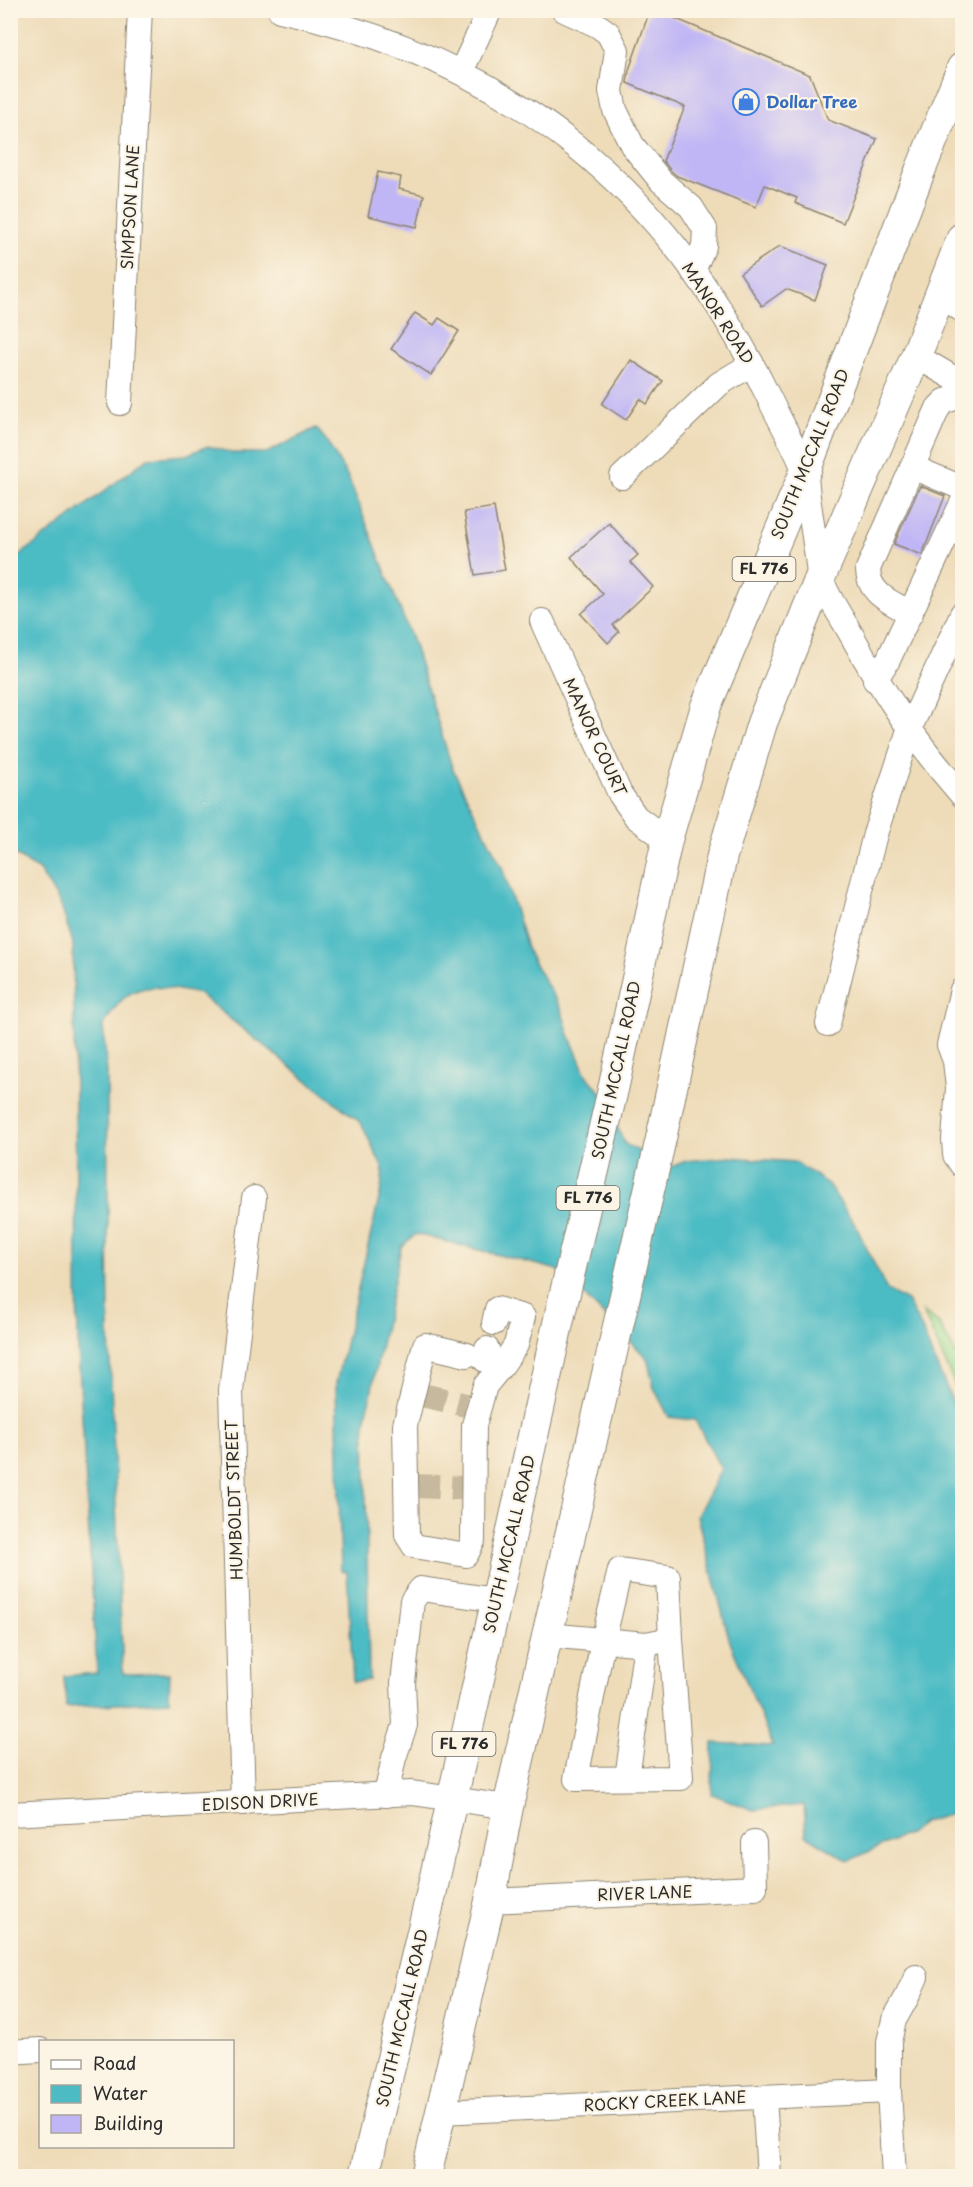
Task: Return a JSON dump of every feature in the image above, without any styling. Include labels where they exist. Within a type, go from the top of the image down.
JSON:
[{"type":"main road","name":"SOUTH MCCALL ROAD","points":[[364,2176],[614,1085],[667,840],[706,706],[805,471],[920,171],[963,68]]},
{"type":"main road","name":"FL 776","points":[[426,2176],[490,1901],[508,1807],[609,1358],[662,1134],[722,856],[762,723],[820,578],[916,356],[951,302],[963,238]]},
{"type":"street","name":"SIMPSON LANE","points":[[120,403],[140,10]]},
{"type":"street","name":"MANOR ROAD","points":[[280,10],[333,23],[382,39],[461,72],[501,93],[544,121],[585,153],[641,207],[693,271],[752,363],[805,471],[820,578],[875,680],[909,730],[963,795]]},
{"type":"street","points":[[461,72],[490,10]]},
{"type":"street","points":[[564,10],[597,25],[608,33],[617,50],[611,91],[615,110],[632,145],[661,181],[691,207],[705,229],[704,246],[693,271]]},
{"type":"street","points":[[916,356],[963,383]]},
{"type":"street","points":[[622,477],[719,384],[752,363]]},
{"type":"street","points":[[911,613],[877,595],[869,580],[868,569],[938,408],[945,401],[963,396]]},
{"type":"street","points":[[912,467],[963,488]]},
{"type":"street","points":[[875,680],[888,660],[963,503]]},
{"type":"street","points":[[828,1024],[875,834],[909,730],[963,614]]},
{"type":"street","name":"MANOR COURT","points":[[542,621],[620,794],[636,816],[667,840]]},
{"type":"street","points":[[963,990],[950,1045],[958,1088],[955,1155],[963,1165]]},
{"type":"street","name":"HUMBOLDT STREET","points":[[243,1803],[231,1390],[254,1198]]},
{"type":"street","points":[[484,1357],[485,1386],[472,1407],[474,1425],[467,1488],[473,1541],[466,1556],[414,1546],[407,1535],[411,1486],[405,1425],[417,1394],[424,1345],[484,1357],[516,1345],[523,1317],[497,1309],[494,1323]]},
{"type":"street","points":[[473,1541],[508,1550]]},
{"type":"street","points":[[620,1570],[668,1577],[671,1639],[681,1778],[576,1779],[603,1641],[620,1570]]},
{"type":"street","points":[[386,1795],[394,1758],[405,1725],[403,1683],[412,1601],[421,1589],[496,1600]]},
{"type":"street","points":[[547,1635],[646,1644],[671,1639]]},
{"type":"street","points":[[627,1778],[646,1644]]},
{"type":"street","name":"EDISON DRIVE","points":[[10,1814],[412,1793],[452,1797],[508,1807]]},
{"type":"street","name":"RIVER LANE","points":[[490,1901],[755,1888],[754,1843]]},
{"type":"street","points":[[894,2176],[889,2091],[890,2032],[916,1977]]},
{"type":"street","points":[[10,2052],[39,2050]]},
{"type":"street","name":"ROCKY CREEK LANE","points":[[440,2112],[889,2091]]},
{"type":"street","points":[[764,2097],[769,2176]]},
{"type":"green space","points":[[923,1312],[939,1324],[962,1365],[962,1401]]},
{"type":"water","points":[[316,428],[326,440],[348,477],[413,642],[452,767],[502,867],[529,954],[561,1009],[586,1075],[602,1093],[625,1144],[671,1167],[686,1161],[729,1157],[795,1162],[828,1184],[856,1226],[887,1290],[907,1301],[922,1329],[962,1422],[962,1811],[924,1822],[910,1833],[848,1861],[806,1835],[804,1805],[753,1810],[712,1794],[713,1743],[773,1746],[730,1642],[697,1516],[721,1469],[695,1420],[669,1417],[654,1388],[647,1358],[558,1270],[416,1234],[401,1247],[365,1423],[369,1680],[353,1682],[347,1572],[341,1571],[336,1383],[381,1190],[383,1169],[361,1123],[199,994],[160,987],[140,989],[131,993],[117,1005],[103,1026],[107,1073],[109,1335],[123,1674],[170,1673],[169,1701],[66,1707],[64,1676],[97,1673],[78,1348],[73,943],[60,903],[39,870],[11,852],[11,562],[148,458],[186,455],[208,446],[232,453],[267,453]]},
{"type":"building","points":[[650,10],[655,10],[810,75],[828,120],[877,139],[843,223],[795,203],[797,198],[765,185],[756,207],[677,176],[671,171],[663,161],[685,107],[627,83],[629,70]]},
{"type":"building","points":[[378,172],[401,177],[399,189],[424,195],[417,227],[368,216]]},
{"type":"building","points":[[780,246],[828,265],[815,300],[786,289],[762,306],[740,273]]},
{"type":"building","points":[[415,313],[434,325],[439,318],[459,331],[431,375],[391,349]]},
{"type":"building","points":[[631,360],[663,381],[647,404],[640,399],[626,420],[602,404]]},
{"type":"building","points":[[920,486],[945,496],[922,555],[894,544]]},
{"type":"building","points":[[494,507],[505,570],[475,575],[464,512]]},
{"type":"building","points":[[609,523],[638,555],[630,562],[653,587],[613,625],[619,632],[608,643],[581,614],[603,594],[571,557]]},
{"type":"tunnel","points":[[422,1395],[466,1405]]},
{"type":"tunnel","points":[[415,1486],[461,1488]]},
{"type":"place","name":"Dollar Tree","points":[[746,102]]}]
